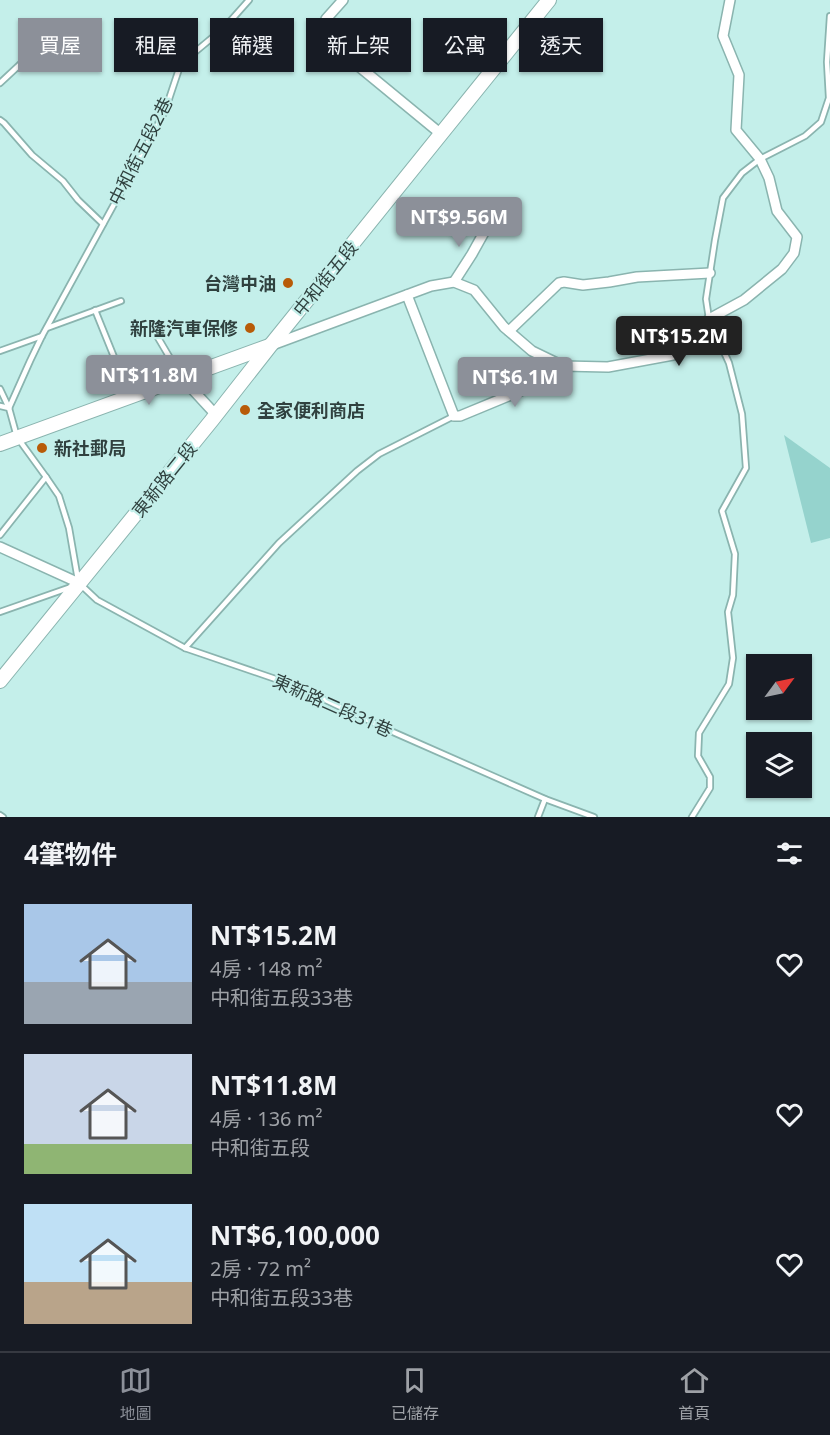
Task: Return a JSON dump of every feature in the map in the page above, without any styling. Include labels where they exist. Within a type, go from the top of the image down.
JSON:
[{"type":"main road","name":"中和街五段","points":[[270,346],[549,0]]},
{"type":"main road","points":[[0,444],[270,346]]},
{"type":"main road","name":"東新路二段","points":[[2,674],[79,583],[270,346]]},
{"type":"street","points":[[343,0],[326,19],[328,41],[441,134]]},
{"type":"street","points":[[270,346],[431,286],[453,282],[474,290],[504,327],[532,351],[563,366],[608,367],[673,355],[692,341],[709,319],[744,300],[782,269],[794,253],[797,237],[777,211],[769,178],[760,159],[736,130],[739,75],[723,36],[730,0]]},
{"type":"street","points":[[453,282],[487,228]]},
{"type":"street","points":[[509,331],[558,283],[583,285],[636,277],[710,273]]},
{"type":"street","points":[[407,295],[454,416],[460,416],[523,390],[563,366]]},
{"type":"street","points":[[182,378],[216,415]]},
{"type":"street","points":[[0,547],[79,583]]},
{"type":"lane","name":"中和街五段2巷","points":[[9,408],[42,336],[165,111],[179,69],[225,27],[249,0]]},
{"type":"lane","points":[[692,817],[710,788],[710,777],[698,756],[699,732],[729,684],[733,658],[728,612],[733,595],[735,554],[722,511],[746,468],[742,414],[729,363],[709,319],[706,299],[715,240],[723,198],[742,173],[760,159],[805,136],[821,122],[829,98],[827,62],[830,16]]},
{"type":"lane","points":[[0,83],[18,66]]},
{"type":"lane","name":"中和街五段2巷","points":[[0,120],[32,155],[63,182],[103,224]]},
{"type":"lane","points":[[47,328],[121,301]]},
{"type":"lane","points":[[95,310],[130,396]]},
{"type":"lane","points":[[0,351],[42,336]]},
{"type":"lane","points":[[157,336],[182,378]]},
{"type":"lane","points":[[0,389],[9,408],[17,437],[59,496],[69,528],[79,583],[0,612]]},
{"type":"lane","points":[[0,406],[9,408]]},
{"type":"lane","points":[[185,648],[279,543],[357,471],[379,454],[454,416]]},
{"type":"lane","points":[[0,534],[46,477]]},
{"type":"lane","name":"東新路二段31巷","points":[[79,583],[97,600],[185,648],[296,686],[393,732],[545,799],[594,817]]},
{"type":"lane","points":[[538,817],[545,799]]},
{"type":"shaded area","points":[[784,435],[830,468],[830,538],[811,543]]},
{"type":"place","name":"台灣中油","points":[[288,283]]},
{"type":"place","name":"新隆汽車保修","points":[[250,328]]},
{"type":"place","name":"全家便利商店","points":[[245,410]]},
{"type":"place","name":"新社郵局","points":[[42,448]]}]
